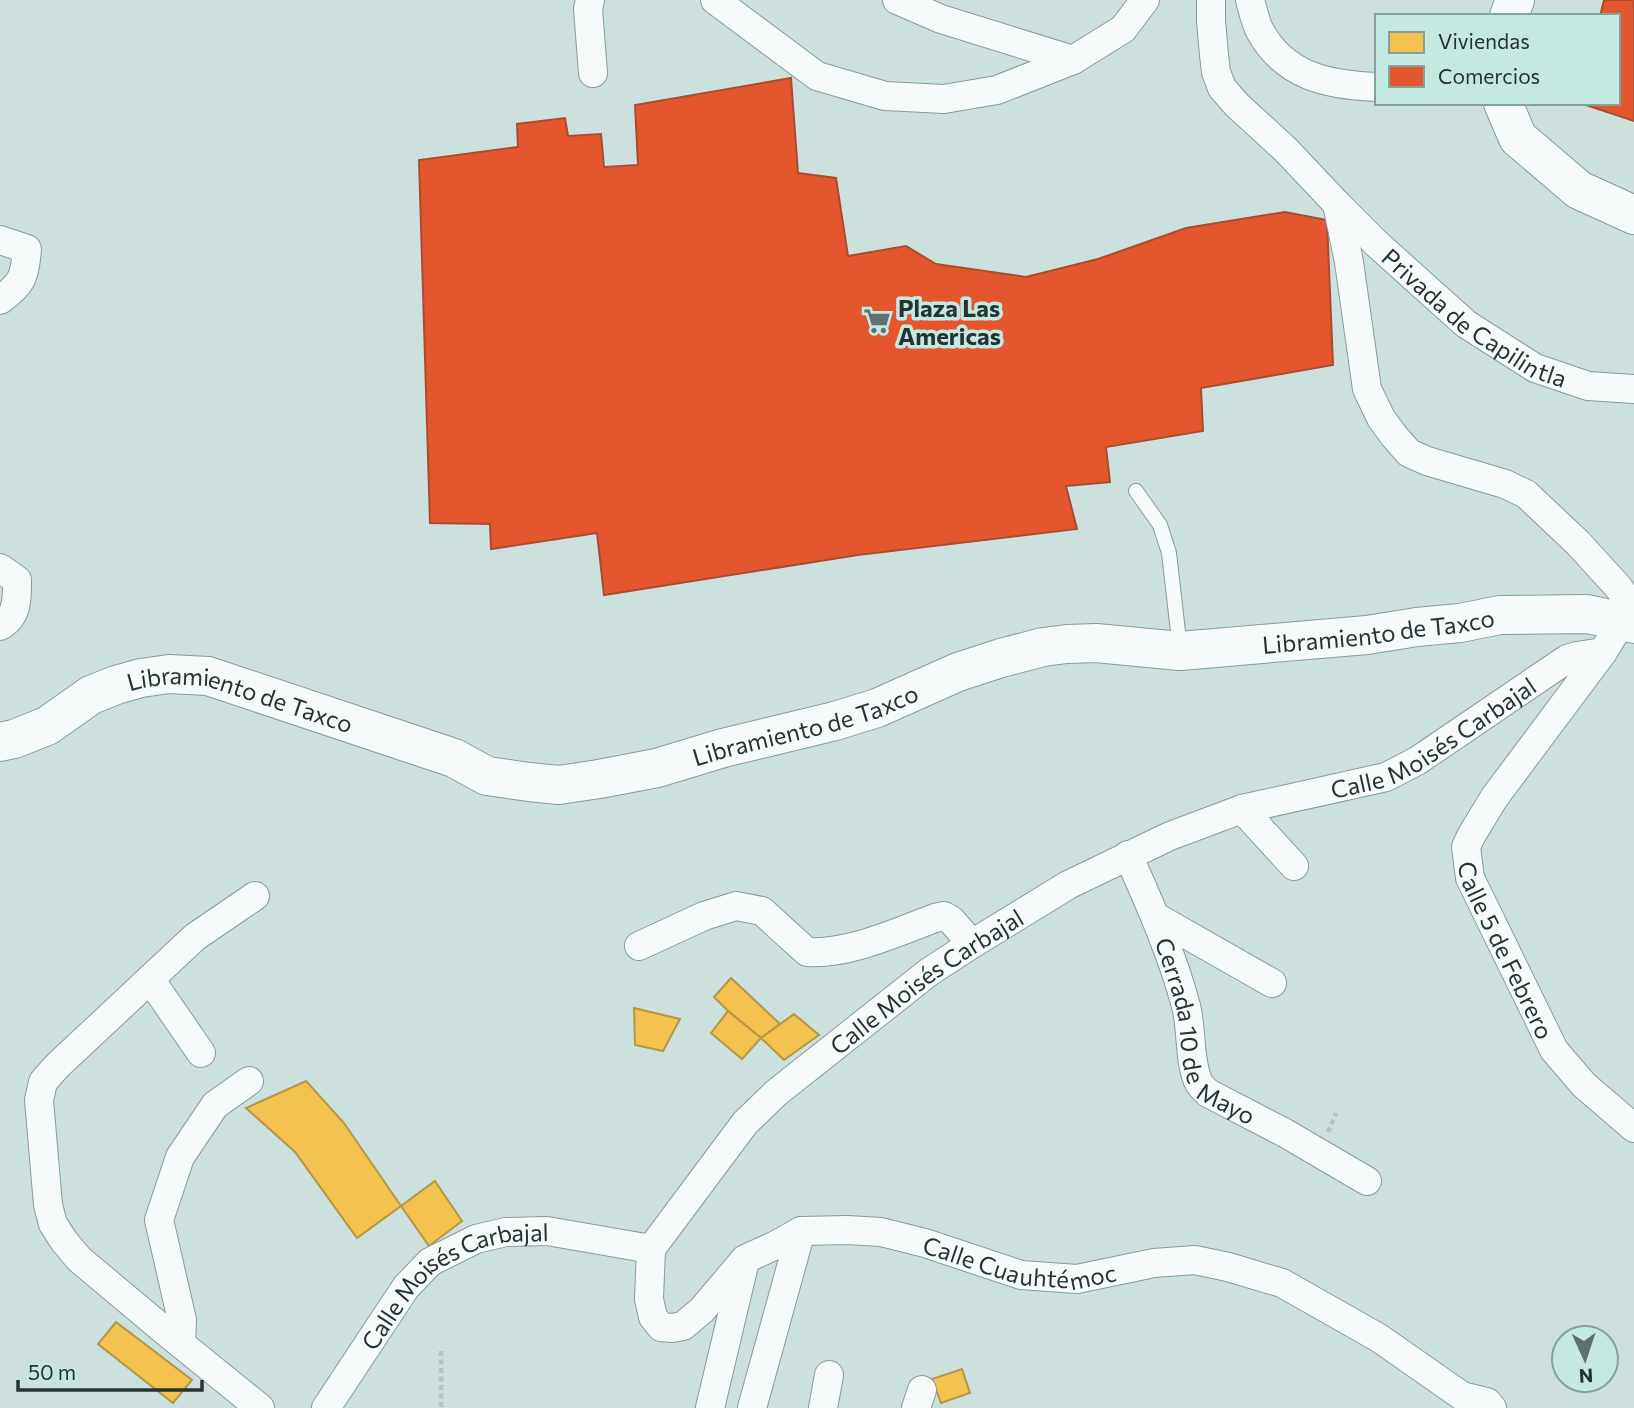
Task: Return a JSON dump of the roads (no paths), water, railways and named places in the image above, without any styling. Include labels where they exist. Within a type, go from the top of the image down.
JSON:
[{"type":"main road","points":[[1504,105],[1518,138],[1579,190],[1634,215]]},
{"type":"main road","name":"Libramiento de Taxco","points":[[0,742],[47,726],[91,695],[116,685],[169,674],[208,676],[454,758],[487,776],[559,785],[657,768],[723,748],[835,721],[877,708],[958,672],[1001,658],[1067,644],[1096,643],[1180,651],[1367,635],[1500,615],[1587,614],[1620,632]]},
{"type":"street","points":[[590,0],[588,9],[593,73]]},
{"type":"street","points":[[715,0],[817,76],[885,96],[944,99],[997,90],[1073,60],[1124,29],[1145,0]]},
{"type":"street","points":[[897,0],[941,19],[1073,60]]},
{"type":"street","name":"Privada de Capilintla","points":[[1211,0],[1216,72],[1222,88],[1377,244],[1466,324],[1535,368],[1588,386],[1634,389]]},
{"type":"street","points":[[1250,0],[1258,29],[1272,50],[1301,73],[1346,86],[1375,87]]},
{"type":"street","points":[[1338,204],[1367,389],[1381,418],[1409,453],[1504,484],[1526,495],[1578,542],[1619,588],[1627,607],[1620,632]]},
{"type":"street","points":[[0,240],[27,249],[26,266],[18,287],[0,300]]},
{"type":"street","points":[[0,568],[16,580],[17,603],[8,622],[0,626]]},
{"type":"street","name":"Calle Moisés Carbajal","points":[[326,1408],[407,1287],[430,1262],[476,1240],[506,1232],[547,1231],[651,1249],[745,1123],[776,1093],[929,972],[972,944],[1068,885],[1170,836],[1242,808],[1386,777],[1418,761],[1567,659],[1620,632]]},
{"type":"street","name":"Calle 5 de Febrero","points":[[1620,632],[1494,798],[1466,847],[1470,878],[1554,1050],[1584,1085],[1634,1128]]},
{"type":"street","points":[[1242,808],[1294,866]]},
{"type":"street","name":"Cerrada 10 de Mayo","points":[[1128,855],[1156,917],[1186,1006],[1199,1083],[1208,1093],[1285,1133],[1367,1181]]},
{"type":"street","points":[[255,896],[195,937],[57,1066],[43,1082],[39,1100],[48,1205],[53,1224],[64,1241],[79,1259],[260,1408]]},
{"type":"street","points":[[639,946],[704,916],[736,906],[762,911],[807,952],[816,953],[860,945],[944,916],[951,920],[972,944]]},
{"type":"street","points":[[1156,917],[1272,983]]},
{"type":"street","points":[[150,979],[201,1054]]},
{"type":"street","points":[[181,1344],[182,1320],[159,1220],[180,1157],[215,1105],[249,1081]]},
{"type":"street","points":[[752,1408],[801,1231]]},
{"type":"street","name":"Calle Cuauhtémoc","points":[[651,1249],[649,1299],[653,1317],[661,1327],[672,1328],[683,1326],[702,1310],[745,1259],[801,1231],[881,1232],[925,1243],[1021,1275],[1077,1279],[1154,1263],[1195,1260],[1282,1283],[1380,1339],[1453,1402]]},
{"type":"street","points":[[710,1408],[745,1259]]},
{"type":"street","points":[[823,1408],[829,1375]]},
{"type":"street","points":[[1453,1402],[1487,1402],[1492,1408]]},
{"type":"lane","points":[[1136,491],[1160,525],[1169,553],[1180,651]]},
{"type":"place","name":"Plaza Las Americas","points":[[877,321]]}]
